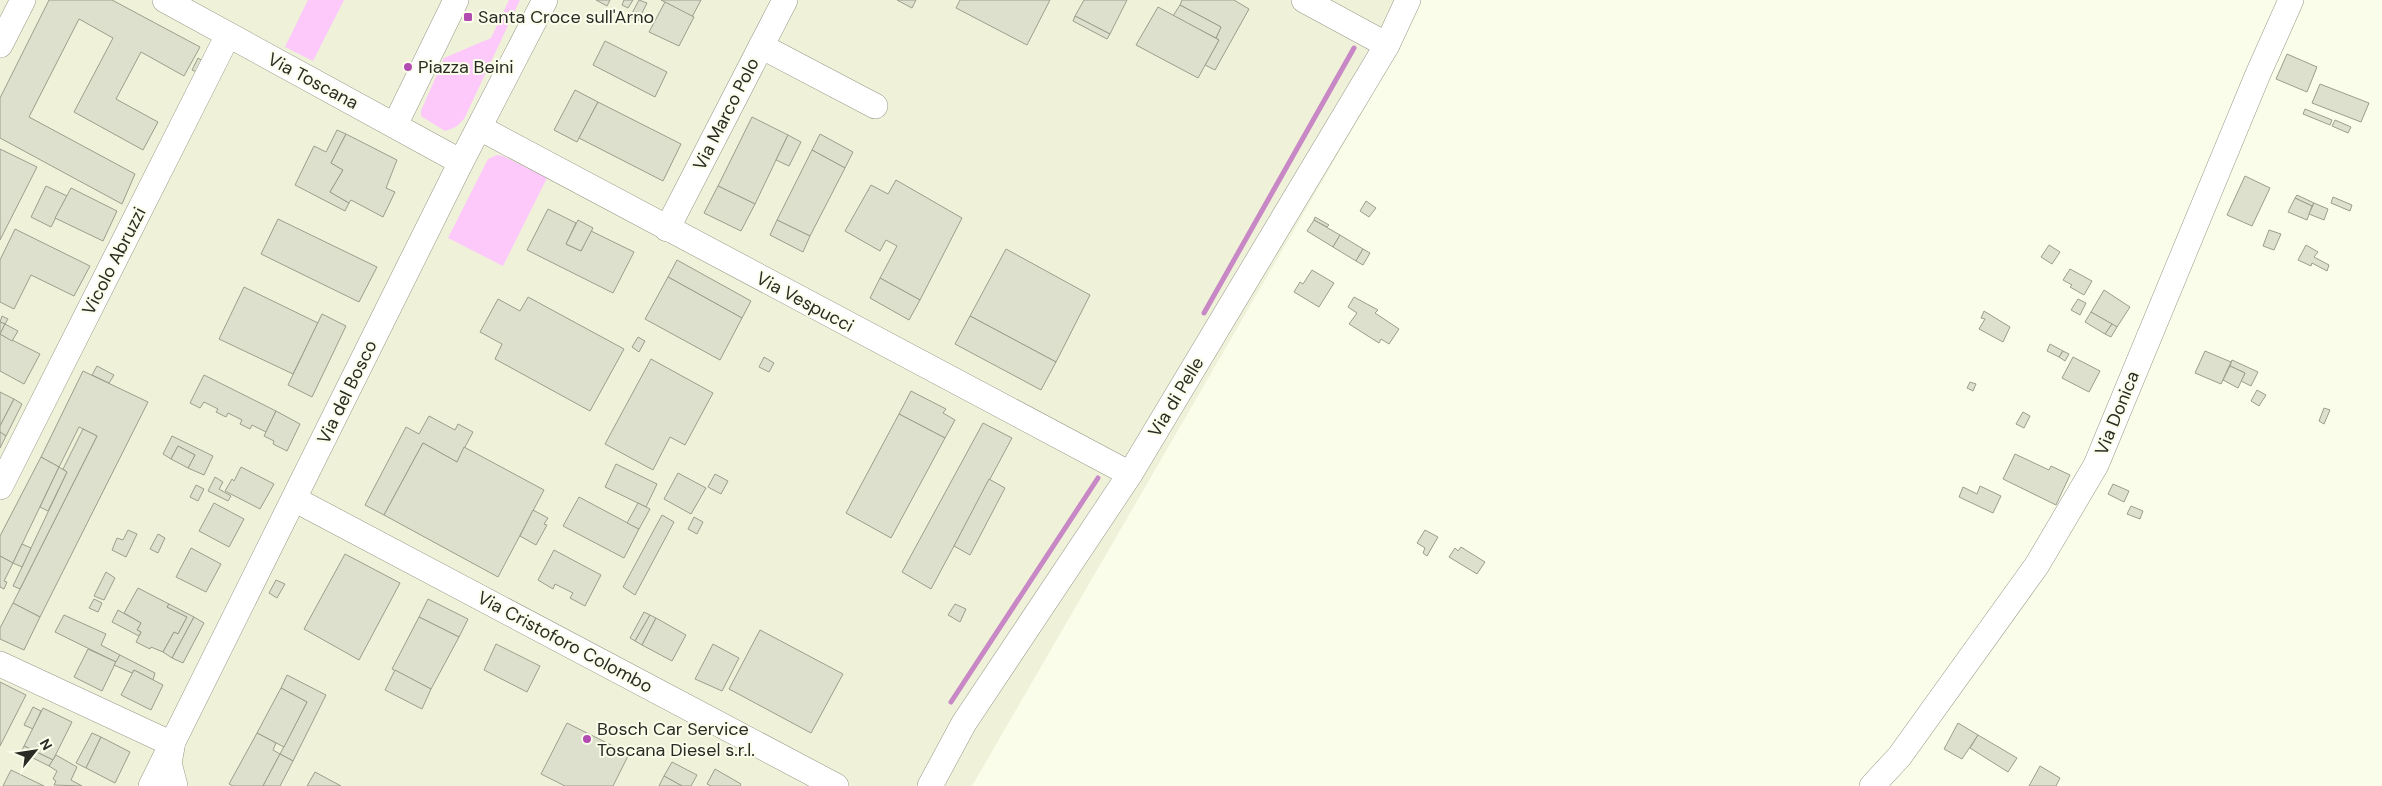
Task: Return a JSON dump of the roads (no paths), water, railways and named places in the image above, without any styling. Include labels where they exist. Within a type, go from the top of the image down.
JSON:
[{"type":"street","points":[[0,46],[23,0]]},
{"type":"street","name":"Via Toscana","points":[[165,0],[461,162]]},
{"type":"street","points":[[395,125],[456,0]]},
{"type":"street","name":"Via del Bosco","points":[[151,786],[461,162],[545,0]]},
{"type":"street","name":"Via Marco Polo","points":[[667,229],[785,0]]},
{"type":"street","points":[[1304,0],[1387,45]]},
{"type":"street","name":"Via di Pelle","points":[[930,786],[964,723],[1130,474],[1387,45],[1408,0]]},
{"type":"street","name":"Via Donica","points":[[1872,786],[1899,757],[2037,565],[2096,464],[2258,74],[2291,0]]},
{"type":"street","name":"Vicolo Abruzzi","points":[[0,488],[228,35]]},
{"type":"street","points":[[761,46],[874,106]]},
{"type":"street","name":"Via Vespucci","points":[[480,128],[1130,474]]},
{"type":"street","name":"Via Cristoforo Colombo","points":[[294,499],[836,786]]},
{"type":"street","points":[[0,664],[172,744],[169,763],[174,786]]},
{"type":"waterway","points":[[1204,313],[1354,48]]},
{"type":"waterway","points":[[951,702],[1098,478]]},
{"type":"place","name":"Santa Croce sull'Arno","points":[[468,17]]},
{"type":"place","name":"Piazza Beini","points":[[408,67]]},
{"type":"place","name":"Bosch Car Service Toscana Diesel s.r.l.","points":[[587,739]]}]
